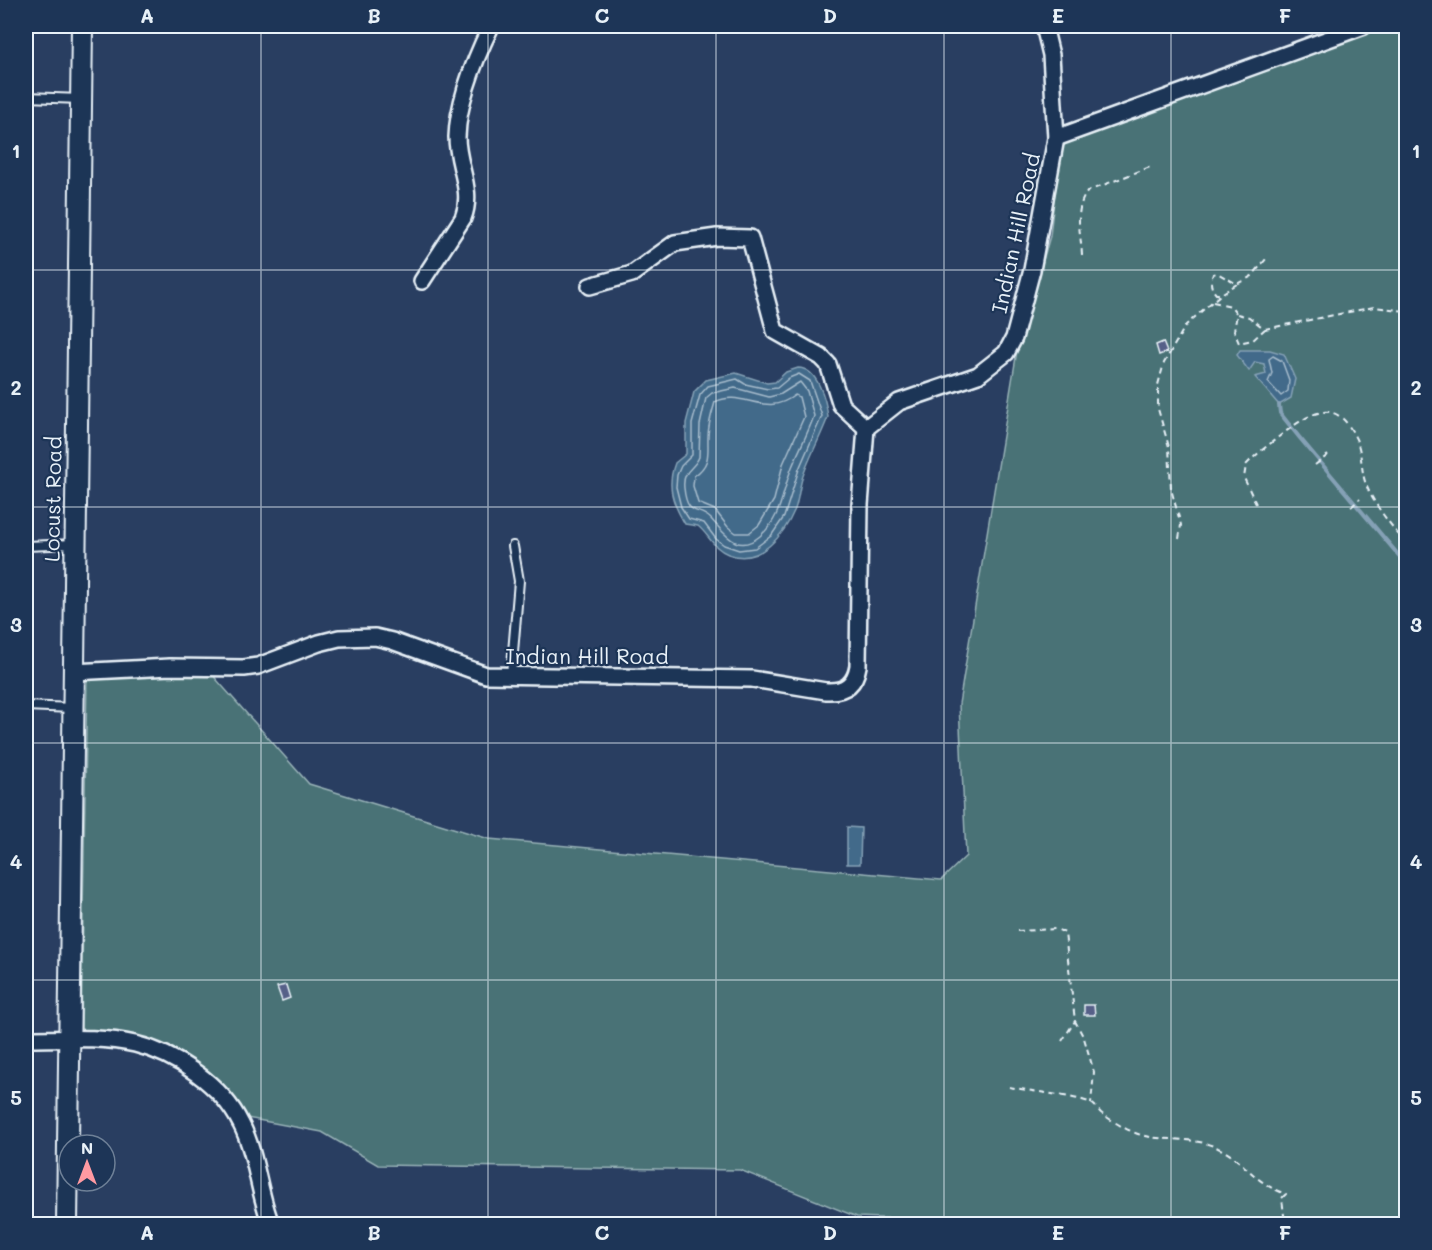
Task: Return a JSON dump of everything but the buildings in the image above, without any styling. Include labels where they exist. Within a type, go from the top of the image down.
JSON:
[{"type":"street","name":"Locust Road","points":[[66,1224],[82,26]]},
{"type":"street","points":[[422,281],[463,219],[467,208],[468,196],[458,154],[460,112],[491,26]]},
{"type":"street","name":"Indian Hill Road","points":[[74,672],[244,668],[258,666],[319,643],[357,636],[392,640],[477,674],[752,679],[826,691],[837,691],[850,685],[858,666],[860,505],[866,428],[899,402],[978,375],[1006,353],[1014,338],[1032,270],[1056,138],[1051,55],[1044,26]]},
{"type":"street","name":"Indian Hill Road","points":[[1056,138],[1364,26]]},
{"type":"street","points":[[590,286],[632,274],[675,243],[717,237],[750,238],[775,331],[821,357],[828,364],[841,405],[866,428]]},
{"type":"street","points":[[26,1039],[134,1043],[155,1050],[198,1074],[215,1088],[241,1122],[271,1224]]},
{"type":"lane","points":[[26,98],[81,99]]},
{"type":"lane","points":[[26,546],[75,544]]},
{"type":"lane","points":[[511,676],[519,581],[513,546]]},
{"type":"lane","points":[[26,706],[73,708]]},
{"type":"path","points":[[1082,255],[1078,213],[1082,199],[1088,191],[1150,166]]},
{"type":"path","points":[[1179,539],[1181,525],[1172,489],[1169,447],[1158,409],[1158,386],[1164,363],[1192,317],[1221,294],[1252,276],[1266,259]]},
{"type":"path","points":[[1221,294],[1216,294],[1211,289],[1213,274],[1217,273],[1237,284]]},
{"type":"path","points":[[1213,302],[1231,306],[1237,314],[1249,317],[1264,328]]},
{"type":"path","points":[[1237,314],[1234,330],[1239,343],[1253,340],[1264,328],[1374,307],[1407,311]]},
{"type":"path","points":[[1256,504],[1244,478],[1246,465],[1297,422],[1315,411],[1324,411],[1343,420],[1356,438],[1362,474],[1370,494],[1407,544]]},
{"type":"path","points":[[1315,465],[1328,455]]},
{"type":"path","points":[[1351,507],[1360,499]]},
{"type":"path","points":[[1017,931],[1056,929],[1065,933],[1075,1021],[1084,1038],[1094,1072],[1091,1103]]},
{"type":"path","points":[[1062,1041],[1075,1021]]},
{"type":"path","points":[[1009,1087],[1091,1103],[1102,1113],[1136,1133],[1159,1140],[1197,1140],[1221,1149],[1239,1162],[1259,1182],[1286,1194],[1282,1198],[1285,1224]]},
{"type":"green space","points":[[1386,26],[1406,26],[1406,1224],[1035,1224],[857,1217],[740,1170],[378,1165],[322,1132],[247,1118],[215,1080],[81,1032],[87,676],[209,671],[309,784],[489,839],[941,880],[966,856],[959,704],[1017,351],[1050,236],[1062,142]]},
{"type":"water","points":[[1240,350],[1270,350],[1284,354],[1295,379],[1291,398],[1279,405],[1255,377],[1266,374],[1264,364],[1255,362],[1249,371],[1237,355]]},
{"type":"water","points":[[798,368],[805,369],[816,379],[823,394],[828,417],[802,478],[795,509],[784,529],[769,546],[750,556],[740,557],[728,554],[698,526],[685,524],[672,495],[671,480],[675,463],[686,454],[686,423],[694,392],[706,380],[736,373],[767,383],[775,382],[786,372]]},
{"type":"water","points":[[847,827],[861,828],[860,864],[847,864]]},
{"type":"waterway","points":[[1279,405],[1280,413],[1299,437],[1406,564]]}]
